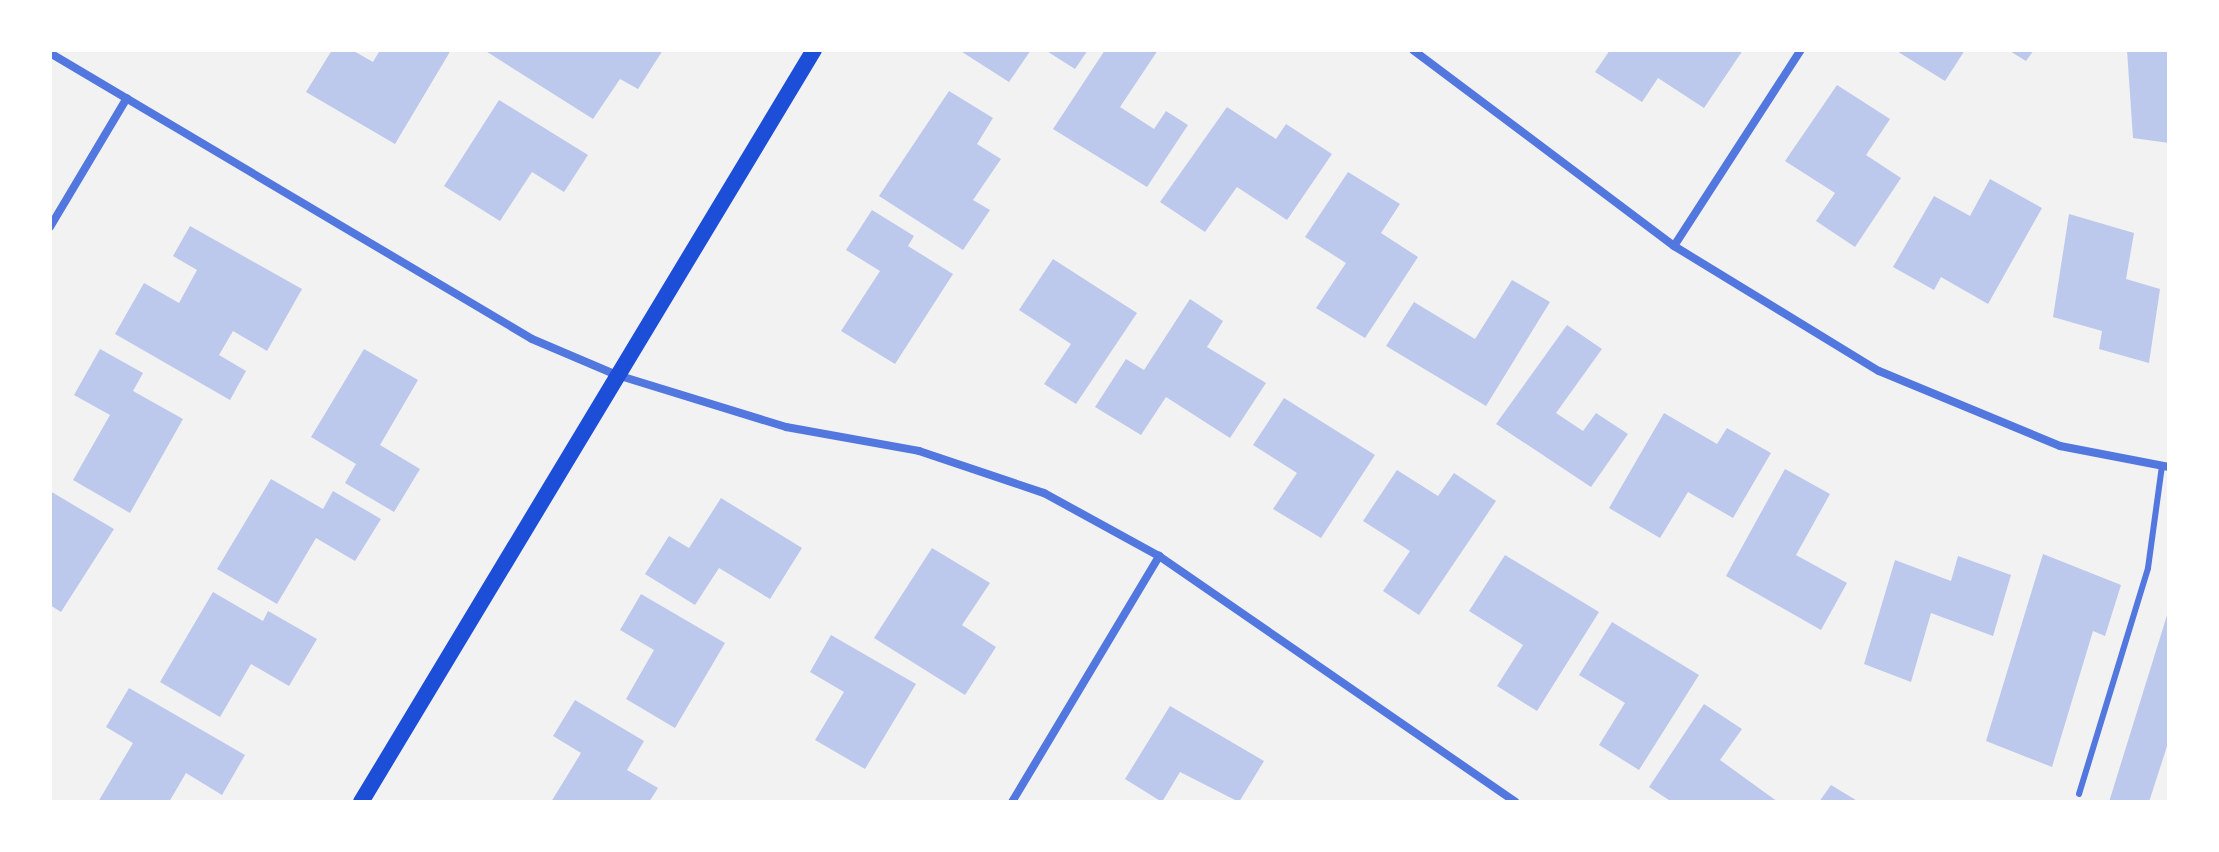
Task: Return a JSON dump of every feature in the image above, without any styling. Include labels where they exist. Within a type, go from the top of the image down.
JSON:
[{"type":"main road","points":[[361,802],[814,50]]},
{"type":"street","points":[[1413,50],[1674,246],[1879,371],[2060,446],[2165,466]]},
{"type":"street","points":[[1674,246],[1801,50]]},
{"type":"street","points":[[50,53],[532,339],[617,375],[786,427],[975,468],[1044,493],[1159,556],[1515,802]]},
{"type":"street","points":[[50,227],[127,98]]},
{"type":"street","points":[[1012,802],[1159,556]]},
{"type":"lane","points":[[2079,794],[2148,568],[2165,466]]},
{"type":"building","points":[[332,50],[352,50],[373,62],[380,50],[451,50],[395,144],[306,92]]},
{"type":"building","points":[[484,50],[663,50],[638,89],[620,79],[593,119]]},
{"type":"building","points":[[959,50],[1031,50],[1009,82]]},
{"type":"building","points":[[1045,50],[1088,50],[1075,69]]},
{"type":"building","points":[[1105,50],[1158,50],[1120,107],[1154,129],[1166,111],[1188,125],[1147,187],[1053,129]]},
{"type":"building","points":[[1610,50],[1743,50],[1704,108],[1658,78],[1642,102],[1595,72]]},
{"type":"building","points":[[1895,50],[1965,50],[1945,81]]},
{"type":"building","points":[[2008,50],[2034,50],[2026,61]]},
{"type":"building","points":[[2127,50],[2169,50],[2169,143],[2133,138]]},
{"type":"building","points":[[1837,85],[1890,119],[1866,155],[1901,178],[1855,247],[1816,221],[1835,193],[1785,161]]},
{"type":"building","points":[[949,91],[993,118],[977,144],[1001,159],[973,200],[990,210],[963,250],[879,196]]},
{"type":"building","points":[[499,100],[588,155],[564,192],[532,172],[500,221],[444,186]]},
{"type":"building","points":[[1227,107],[1276,139],[1286,124],[1332,154],[1287,220],[1237,187],[1205,232],[1160,202]]},
{"type":"building","points":[[1348,172],[1400,204],[1381,233],[1418,257],[1365,338],[1316,308],[1346,263],[1305,237]]},
{"type":"building","points":[[1990,179],[2042,208],[1988,304],[1941,277],[1934,290],[1893,267],[1934,196],[1970,216]]},
{"type":"building","points":[[872,210],[914,236],[908,246],[953,274],[895,364],[841,331],[880,271],[846,250]]},
{"type":"building","points":[[2069,214],[2134,233],[2126,279],[2160,289],[2149,363],[2099,349],[2102,331],[2053,317]]},
{"type":"building","points":[[190,226],[302,289],[267,351],[233,331],[219,355],[246,371],[230,400],[115,334],[144,283],[179,303],[197,270],[173,256]]},
{"type":"building","points":[[1053,259],[1137,313],[1076,404],[1044,384],[1071,344],[1019,310]]},
{"type":"building","points":[[1512,280],[1550,302],[1486,406],[1386,346],[1414,302],[1475,339]]},
{"type":"building","points":[[1190,299],[1223,321],[1207,347],[1266,383],[1230,438],[1166,397],[1141,435],[1095,407],[1126,359],[1144,370]]},
{"type":"building","points":[[1567,325],[1602,349],[1556,413],[1583,431],[1596,413],[1628,434],[1591,487],[1496,424]]},
{"type":"building","points":[[100,349],[143,373],[133,391],[183,419],[130,513],[73,480],[110,415],[74,395]]},
{"type":"building","points":[[364,349],[418,380],[380,445],[420,469],[394,512],[345,483],[356,464],[311,437]]},
{"type":"building","points":[[1284,398],[1375,455],[1321,538],[1273,509],[1297,473],[1253,445]]},
{"type":"building","points":[[1664,413],[1717,444],[1727,428],[1771,453],[1733,518],[1688,492],[1660,538],[1609,508]]},
{"type":"building","points":[[1785,469],[1830,494],[1796,555],[1847,583],[1821,630],[1726,576]]},
{"type":"building","points":[[1397,470],[1438,496],[1454,473],[1496,501],[1419,615],[1383,591],[1410,551],[1363,521]]},
{"type":"building","points":[[271,479],[323,509],[333,491],[381,519],[355,561],[316,538],[277,604],[217,569]]},
{"type":"building","points":[[50,491],[114,529],[61,612],[50,605]]},
{"type":"building","points":[[721,498],[802,548],[770,599],[719,568],[695,605],[645,574],[669,536],[689,548]]},
{"type":"building","points":[[932,548],[990,583],[962,625],[996,647],[965,695],[874,638]]},
{"type":"building","points":[[2043,554],[2121,585],[2105,636],[2093,631],[2052,767],[1986,741]]},
{"type":"building","points":[[1505,555],[1599,612],[1537,711],[1497,686],[1523,645],[1469,611]]},
{"type":"building","points":[[1958,556],[2011,575],[1993,636],[1931,613],[1911,682],[1864,664],[1895,560],[1951,581]]},
{"type":"building","points":[[213,592],[263,621],[268,611],[317,639],[289,686],[251,664],[220,717],[160,682]]},
{"type":"building","points":[[641,594],[725,643],[675,728],[626,699],[654,650],[620,630]]},
{"type":"building","points":[[2168,612],[2169,740],[2149,802],[2109,802]]},
{"type":"building","points":[[1612,622],[1699,675],[1639,770],[1599,745],[1625,703],[1579,675]]},
{"type":"building","points":[[831,635],[916,684],[865,769],[815,740],[844,692],[810,672]]},
{"type":"building","points":[[129,688],[245,755],[222,795],[186,773],[169,802],[98,802],[133,743],[106,727]]},
{"type":"building","points":[[575,700],[644,741],[627,770],[658,788],[649,802],[551,802],[581,753],[553,736]]},
{"type":"building","points":[[1704,704],[1742,729],[1720,760],[1778,802],[1672,802],[1649,787]]},
{"type":"building","points":[[1170,706],[1264,761],[1239,802],[1180,772],[1162,802],[1125,779]]},
{"type":"building","points":[[1831,785],[1859,802],[1819,802]]}]
